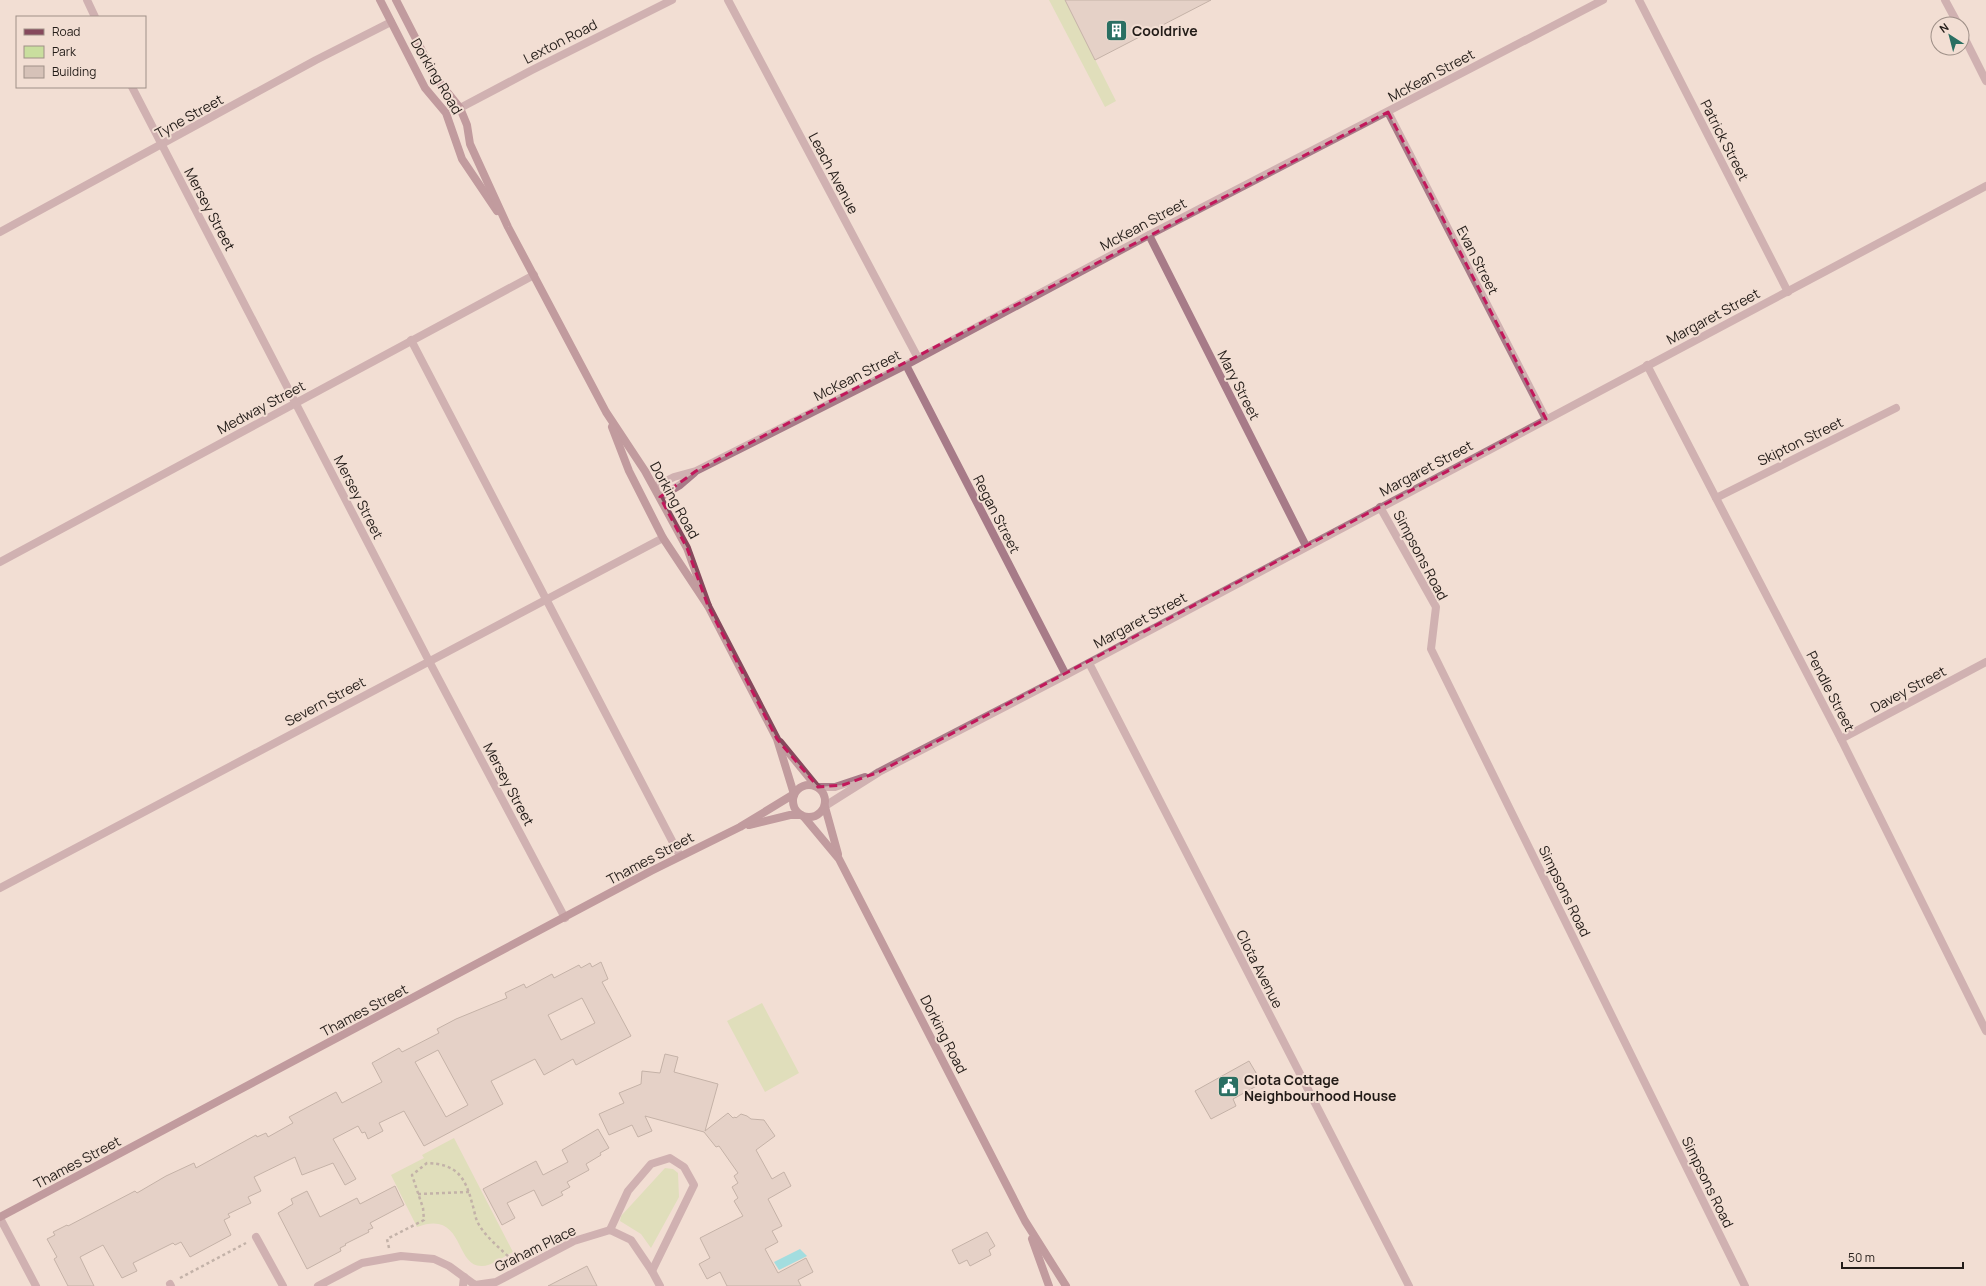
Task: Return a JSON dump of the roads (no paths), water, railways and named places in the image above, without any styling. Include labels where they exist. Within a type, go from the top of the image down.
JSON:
[{"type":"main road","name":"Dorking Road","points":[[380,0],[425,88],[446,113],[462,159],[508,227]]},
{"type":"main road","name":"Dorking Road","points":[[396,0],[436,78],[460,108],[467,125],[470,144],[508,227],[606,412],[660,497],[687,548],[708,606]]},
{"type":"main road","name":"Dorking Road","points":[[606,412],[629,471],[663,538],[708,606],[777,739],[794,794]]},
{"type":"main road","name":"Dorking Road","points":[[777,739],[817,786]]},
{"type":"main road","points":[[811,784],[817,786],[825,795],[825,807],[822,812],[814,817],[802,816],[797,812],[793,804],[794,794],[801,786],[811,784]]},
{"type":"main road","name":"Thames Street","points":[[0,1218],[680,856],[740,827],[794,794]]},
{"type":"main road","name":"Dorking Road","points":[[825,807],[839,859],[1025,1221],[1066,1286]]},
{"type":"main road","name":"Thames Street","points":[[740,827],[790,815],[802,816]]},
{"type":"main road","name":"Dorking Road","points":[[802,816],[839,859]]},
{"type":"main road","name":"Dorking Road","points":[[1025,1221],[1049,1286]]},
{"type":"street","points":[[87,0],[95,16]]},
{"type":"street","name":"Lexton Road","points":[[460,108],[672,0]]},
{"type":"street","name":"Leach Avenue","points":[[728,0],[918,358]]},
{"type":"street","name":"McKean Street","points":[[654,487],[674,477],[696,471],[906,365],[1149,235],[1603,0]]},
{"type":"street","name":"Patrick Street","points":[[1638,0],[1788,292]]},
{"type":"street","points":[[1945,0],[1954,16]]},
{"type":"street","name":"Tyne Street","points":[[0,232],[162,146],[316,60],[391,22]]},
{"type":"street","points":[[1970,49],[1986,81]]},
{"type":"street","name":"Mersey Street","points":[[133,88],[429,661],[565,918]]},
{"type":"street","name":"Evan Street","points":[[1388,112],[1546,419]]},
{"type":"street","name":"Margaret Street","points":[[825,807],[879,772],[1089,663],[1306,546],[1986,186]]},
{"type":"street","name":"Mary Street","points":[[1149,235],[1306,546]]},
{"type":"street","name":"Medway Street","points":[[0,562],[534,275]]},
{"type":"street","points":[[411,340],[680,856]]},
{"type":"street","name":"Regan Street","points":[[906,365],[1066,675]]},
{"type":"street","name":"Pendle Street","points":[[1647,365],[1841,739],[1986,1031]]},
{"type":"street","name":"Skipton Street","points":[[1716,498],[1896,408]]},
{"type":"street","name":"McKean Street","points":[[660,497],[680,486],[696,471]]},
{"type":"street","name":"Simpsons Road","points":[[1380,507],[1436,607],[1431,649],[1745,1286]]},
{"type":"street","name":"Severn Street","points":[[0,888],[663,538]]},
{"type":"street","name":"Davey Street","points":[[1841,739],[1986,662]]},
{"type":"street","name":"Clota Avenue","points":[[1089,663],[1409,1286]]},
{"type":"street","name":"Margaret Street","points":[[817,786],[843,785],[879,772]]},
{"type":"street","points":[[652,1271],[694,1185],[684,1168],[670,1158],[651,1164],[628,1191],[610,1230],[631,1240],[652,1271],[660,1286]]},
{"type":"street","points":[[0,1218],[36,1286]]},
{"type":"street","name":"Graham Place","points":[[318,1286],[362,1263],[401,1256],[434,1259],[449,1266],[464,1282],[475,1285],[496,1282],[574,1241],[610,1230]]},
{"type":"street","points":[[256,1238],[283,1286]]},
{"type":"water","points":[[800,1249],[807,1256],[779,1270],[774,1262]]},
{"type":"place","name":"Cooldrive","points":[[1117,30]]},
{"type":"place","name":"Clota Cottage Neighbourhood House","points":[[1228,1087]]}]
